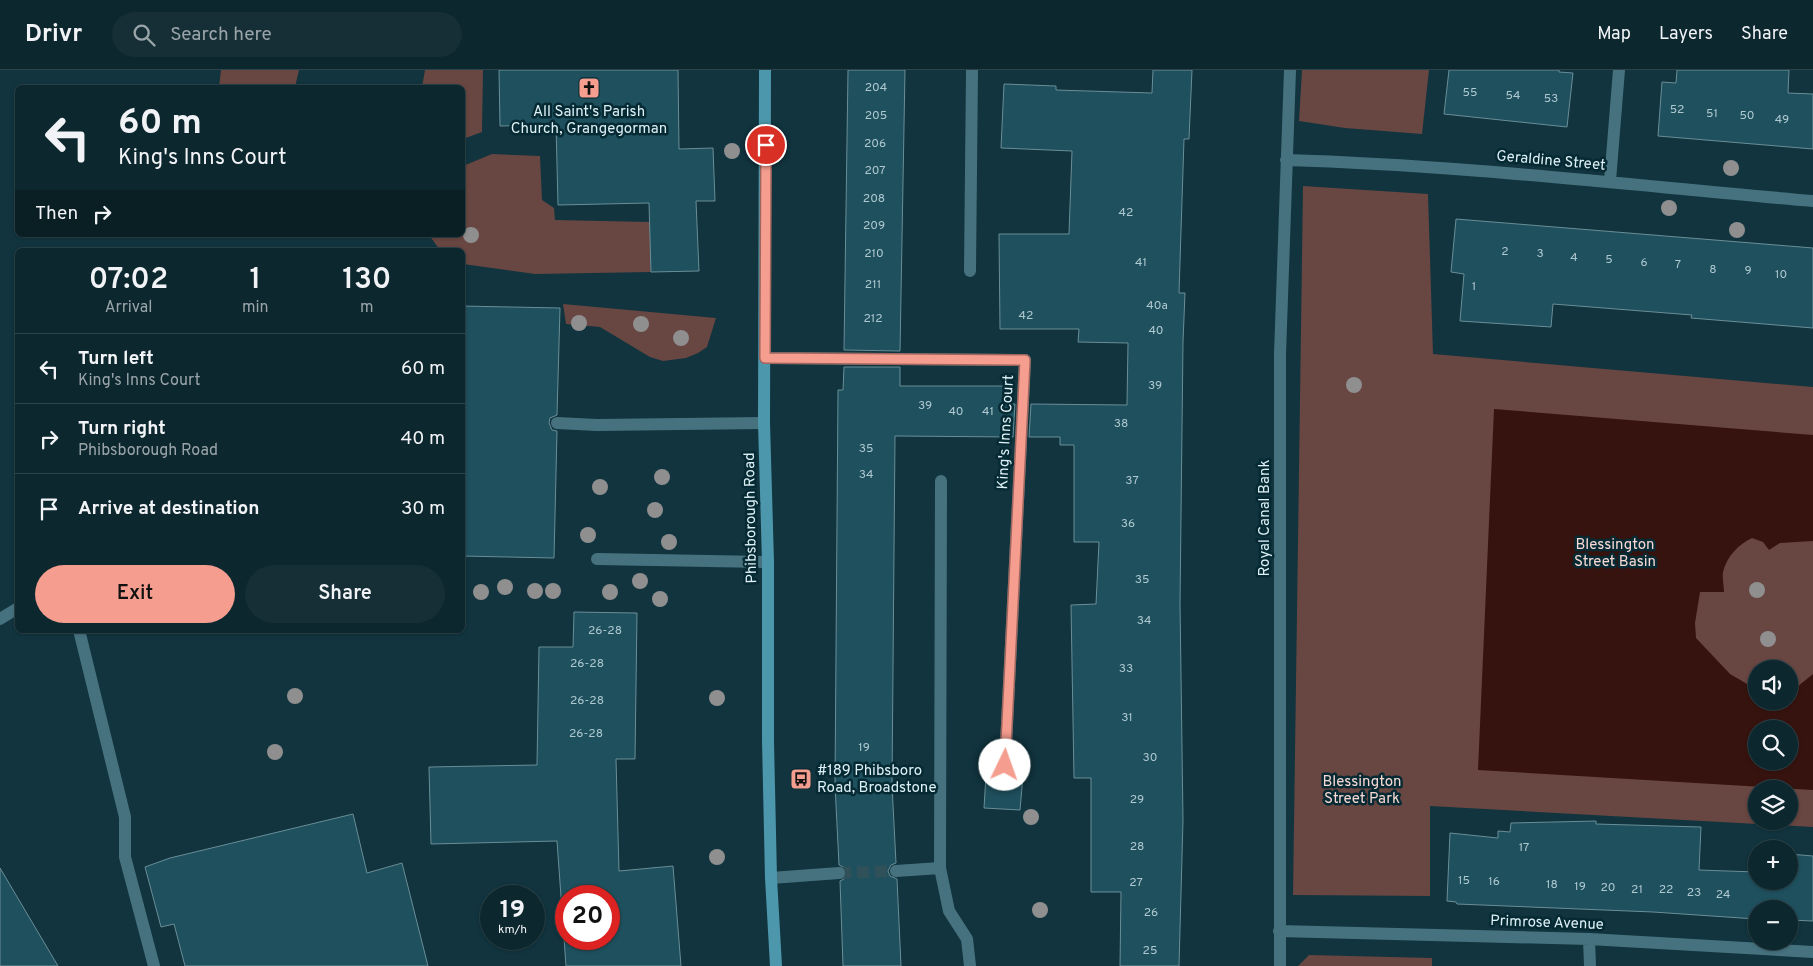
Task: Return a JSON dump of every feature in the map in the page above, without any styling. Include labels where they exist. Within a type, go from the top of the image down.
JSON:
[{"type":"main road","name":"Phibsborough Road","points":[[765,70],[764,423],[768,562],[768,741],[771,878],[776,966]]},
{"type":"street","points":[[970,271],[972,70]]},
{"type":"street","name":"Royal Canal Bank","points":[[1280,966],[1280,354],[1290,70]]},
{"type":"street","points":[[1610,181],[1619,70]]},
{"type":"street","name":"Geraldine Street","points":[[1286,160],[1375,163],[1610,181],[1813,201]]},
{"type":"street","name":"King's Inns Court","points":[[765,358],[1025,360],[1005,765]]},
{"type":"street","points":[[557,424],[764,423]]},
{"type":"street","points":[[941,481],[940,868],[949,910],[967,939],[970,966]]},
{"type":"street","points":[[597,559],[768,562]]},
{"type":"street","points":[[0,619],[15,610]]},
{"type":"street","points":[[80,633],[126,817],[125,858],[154,966]]},
{"type":"street","points":[[896,871],[940,868]]},
{"type":"street","points":[[771,878],[839,873]]},
{"type":"street","name":"Primrose Avenue","points":[[1279,931],[1589,939],[1813,952]]},
{"type":"street","points":[[1589,939],[1590,966]]},
{"type":"green space","points":[[221,70],[299,70],[295,85],[219,85]]},
{"type":"green space","points":[[425,70],[483,70],[482,132],[465,138],[465,85],[422,85]]},
{"type":"green space","points":[[1302,70],[1429,70],[1422,134],[1345,128],[1299,121]]},
{"type":"green space","points":[[492,154],[540,156],[542,200],[554,208],[555,220],[650,222],[651,272],[535,274],[465,264],[465,248],[439,248],[430,237],[465,237],[465,165]]},
{"type":"green space","name":"Blessington Street Basin","points":[[1303,186],[1428,194],[1433,354],[1813,387],[1813,827],[1798,826],[1798,780],[1748,780],[1748,823],[1430,806],[1430,896],[1293,895]]},
{"type":"green space","points":[[563,304],[716,318],[707,347],[686,358],[663,361],[650,357],[600,327],[566,324]]},
{"type":"green space","points":[[1309,955],[1432,958],[1432,966],[1298,966]]},
{"type":"shaded area","name":"Blessington Street Basin","points":[[1494,409],[1813,435],[1813,541],[1780,543],[1769,550],[1763,542],[1752,538],[1742,544],[1730,556],[1723,574],[1724,592],[1700,592],[1695,623],[1696,638],[1730,674],[1748,684],[1748,710],[1798,710],[1798,686],[1813,674],[1813,790],[1798,789],[1798,780],[1748,780],[1748,786],[1478,770]]},
{"type":"building","points":[[499,70],[678,70],[679,149],[713,148],[715,201],[696,201],[699,271],[651,272],[649,203],[558,205],[556,125],[500,126]]},
{"type":"building","points":[[848,70],[905,70],[900,351],[844,350]]},
{"type":"building","points":[[1153,70],[1192,70],[1189,139],[1184,139],[1179,293],[1185,293],[1180,603],[1183,820],[1179,966],[1120,966],[1121,892],[1091,892],[1091,778],[1074,778],[1071,605],[1096,604],[1099,542],[1074,542],[1074,445],[1060,445],[1060,437],[1029,437],[1031,404],[1127,405],[1128,343],[1078,342],[1079,329],[1000,329],[999,234],[1069,234],[1072,151],[1001,148],[1004,84],[1056,86],[1056,90],[1152,93]]},
{"type":"building","points":[[1449,70],[1559,70],[1559,72],[1573,73],[1567,127],[1444,114]]},
{"type":"building","points":[[1677,70],[1789,70],[1788,93],[1813,94],[1813,149],[1658,136],[1662,82],[1676,83]]},
{"type":"building","points":[[1456,219],[1813,248],[1813,328],[1691,318],[1692,315],[1553,304],[1551,327],[1460,321],[1464,274],[1451,272]]},
{"type":"building","points":[[465,306],[560,308],[557,415],[550,418],[549,423],[552,430],[557,431],[554,558],[465,556]]},
{"type":"building","points":[[844,367],[900,367],[900,386],[1004,386],[1004,404],[1015,404],[1013,437],[895,436],[892,785],[896,863],[891,865],[888,871],[890,876],[897,879],[901,966],[843,966],[840,881],[844,879],[847,873],[845,868],[839,865],[835,785],[838,390],[843,390]]},
{"type":"building","points":[[574,612],[637,613],[635,759],[616,759],[619,871],[673,866],[681,966],[566,966],[565,950],[620,950],[620,885],[560,885],[557,841],[431,844],[429,767],[537,765],[539,647],[573,647]]},
{"type":"building","points":[[986,775],[1023,776],[1020,810],[984,808]]},
{"type":"building","points":[[353,814],[367,873],[402,863],[428,966],[185,966],[174,924],[161,927],[145,867],[170,858]]},
{"type":"building","points":[[1596,821],[1596,824],[1701,827],[1699,870],[1748,872],[1748,890],[1798,890],[1798,855],[1813,856],[1813,921],[1798,920],[1798,900],[1748,900],[1748,918],[1653,912],[1457,904],[1456,902],[1447,901],[1450,833],[1498,838],[1498,831],[1510,832],[1511,823]]},
{"type":"building","points":[[0,868],[58,966],[0,966]]},
{"type":"tunnel","points":[[839,873],[896,871]]},
{"type":"place","name":"All Saint's Parish Church, Grangegorman","points":[[589,88]]},
{"type":"place","name":"#189 Phibsboro Road, Broadstone","points":[[801,779]]},
{"type":"route","points":[[766,145],[765,358],[1025,360],[1005,765]]},
{"type":"park label","name":"Blessington Street Park","points":[[1362,790]]}]
